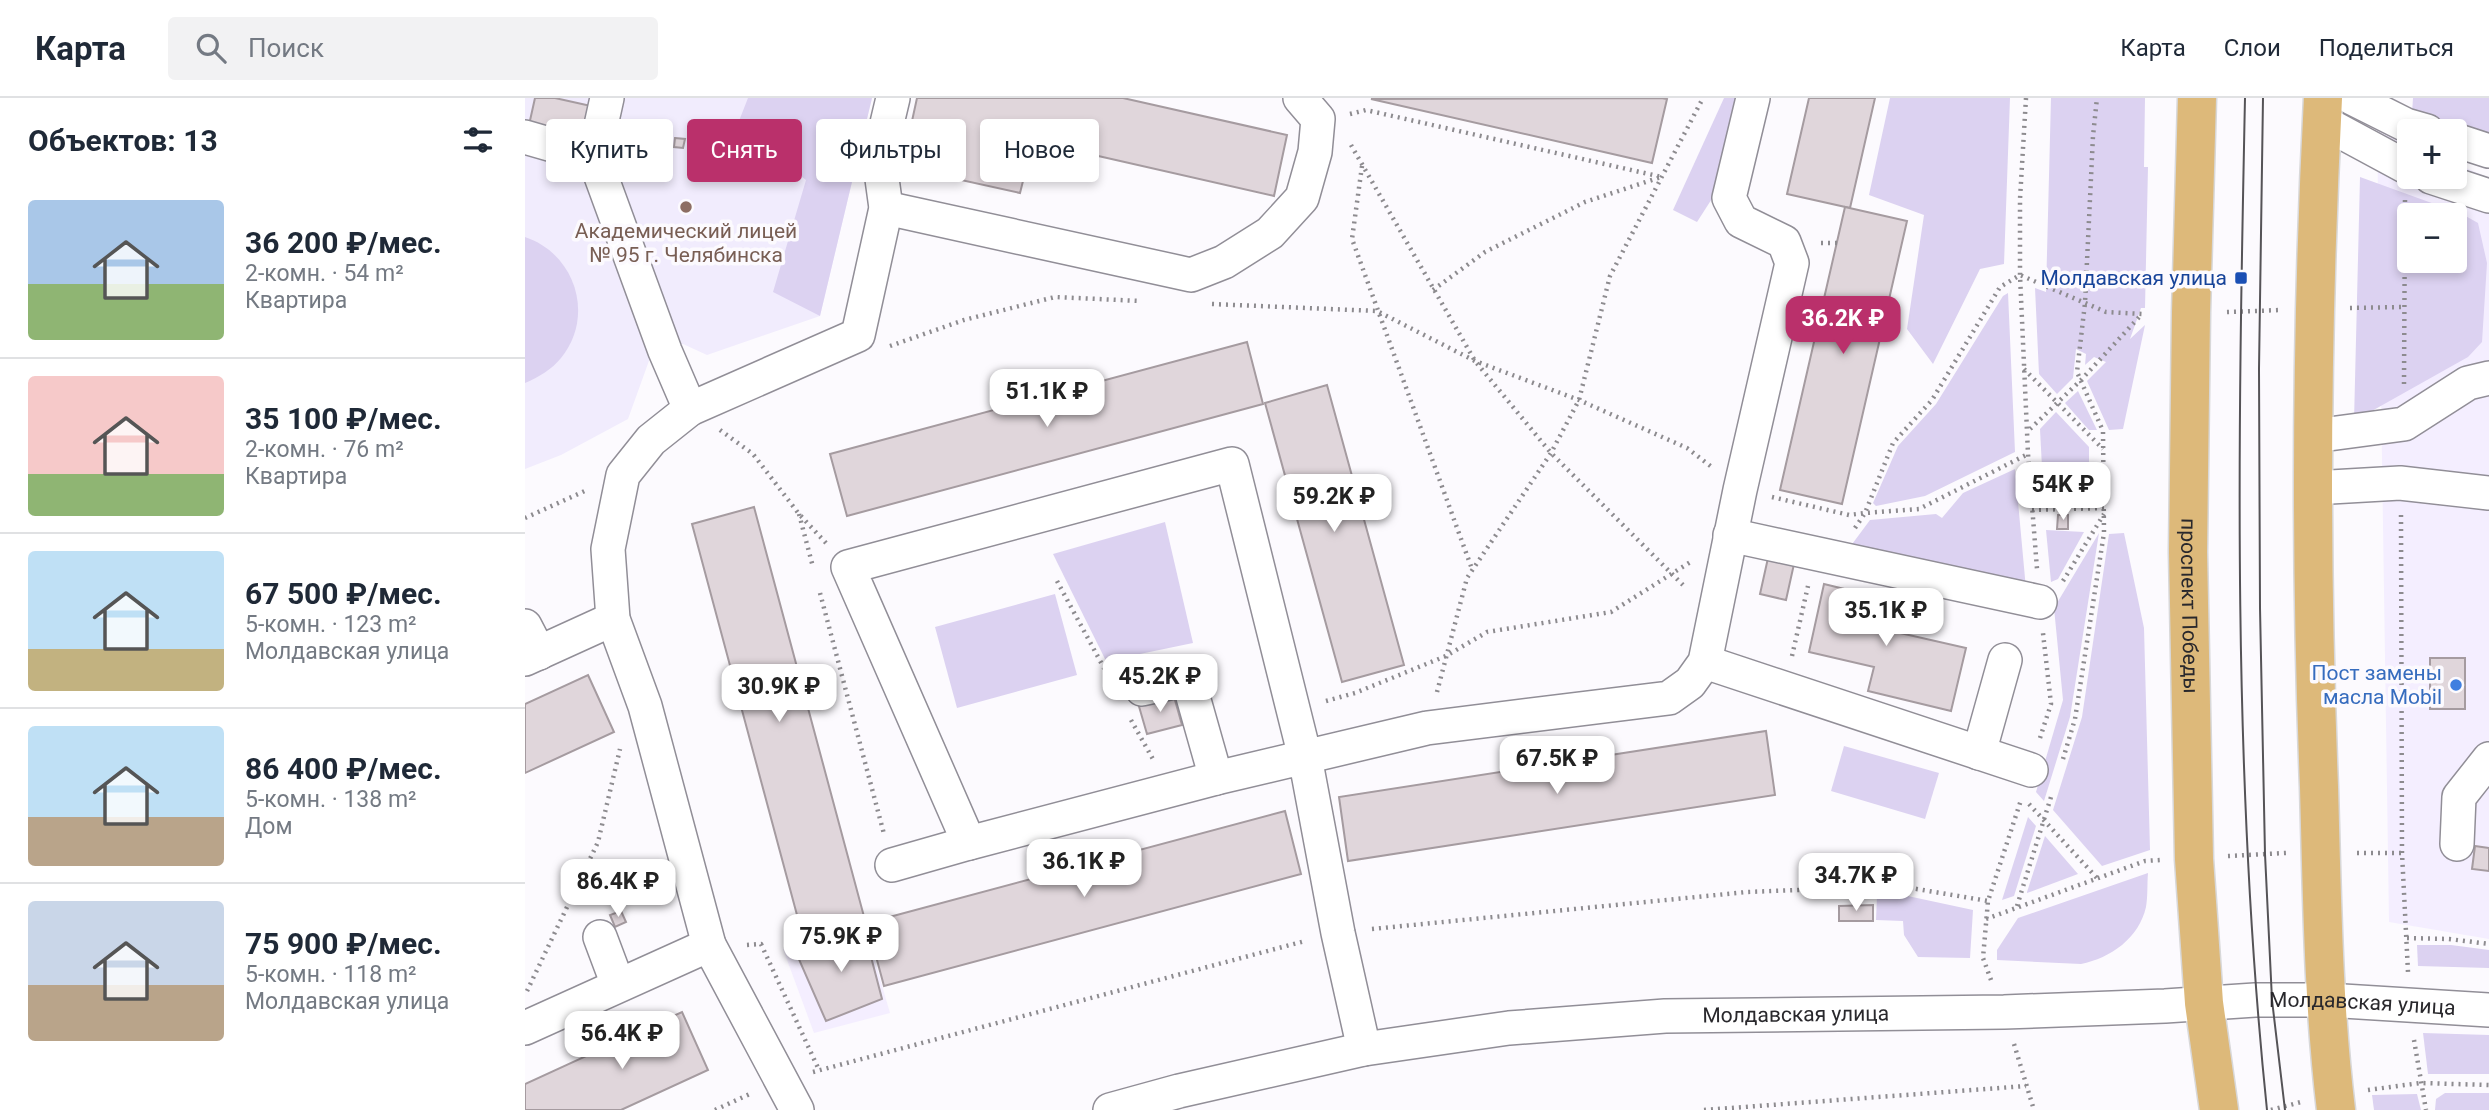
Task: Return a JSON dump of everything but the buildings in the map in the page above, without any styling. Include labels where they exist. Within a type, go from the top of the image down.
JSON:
[{"type":"main road","name":"проспект Победы","points":[[2197,98],[2188,552],[2194,859],[2204,1003],[2219,1110]]},
{"type":"main road","points":[[2322,109],[2313,488],[2316,710],[2327,1000],[2336,1103]]},
{"type":"street","points":[[602,119],[607,98]]},
{"type":"street","points":[[797,1110],[725,946],[613,618],[608,549],[623,475],[651,440],[690,409],[858,335],[886,208],[879,157],[893,98]]},
{"type":"street","points":[[893,865],[1216,778],[1427,728],[1669,698],[1690,683],[1705,662],[1716,617],[1740,490],[1791,263],[1784,242],[1741,221],[1729,198],[1753,98]]},
{"type":"street","points":[[2352,98],[2397,120]]},
{"type":"street","points":[[2322,109],[2397,159]]},
{"type":"street","points":[[886,208],[1191,275],[1224,262],[1270,233],[1302,198],[1315,152],[1318,112]]},
{"type":"street","points":[[525,137],[546,143]]},
{"type":"street","points":[[2467,144],[2489,151]]},
{"type":"street","points":[[603,182],[665,351],[690,409]]},
{"type":"street","points":[[2467,189],[2489,196]]},
{"type":"street","points":[[2314,436],[2404,424],[2468,383],[2489,378]]},
{"type":"street","points":[[969,843],[848,567],[1232,464],[1305,757],[1338,933],[1364,1049]]},
{"type":"street","points":[[2313,488],[2400,483],[2489,493]]},
{"type":"street","points":[[1731,535],[2040,602]]},
{"type":"street","points":[[530,646],[613,618]]},
{"type":"street","points":[[1979,753],[2005,660]]},
{"type":"street","points":[[1705,662],[2047,778]]},
{"type":"street","points":[[1142,690],[1188,679],[1216,778]]},
{"type":"street","points":[[2457,844],[2459,797],[2489,759]]},
{"type":"street","points":[[600,937],[618,985]]},
{"type":"street","points":[[525,1028],[618,985],[725,946]]},
{"type":"street","name":"Молдавская улица","points":[[1110,1110],[1182,1101],[1364,1049],[1509,1028],[1665,1016],[2004,1012],[2255,1000],[2327,1000],[2489,1010]]},
{"type":"path","points":[[1427,728],[1467,578],[1551,453],[1579,400],[1610,276],[1703,98]]},
{"type":"path","points":[[2017,906],[2044,820],[2050,704],[2028,454],[2020,275],[2020,199],[2026,98]]},
{"type":"path","points":[[2047,778],[2075,719],[2104,533],[2103,431],[2077,372],[2085,303],[2097,98]]},
{"type":"path","points":[[1318,112],[1366,110],[1662,177]]},
{"type":"path","points":[[1318,112],[1362,166],[1475,361],[1551,453],[1716,617]]},
{"type":"path","points":[[1362,166],[1352,239],[1472,570]]},
{"type":"path","points":[[1433,289],[1485,252],[1585,202],[1662,177]]},
{"type":"path","points":[[2404,424],[2403,307],[2413,189]]},
{"type":"path","points":[[2020,275],[2106,312],[2142,314],[2403,307]]},
{"type":"path","points":[[1785,687],[1825,556],[1865,513],[1893,443],[1932,400],[2000,287],[2020,275]]},
{"type":"path","points":[[885,347],[964,320],[1055,297],[1146,301]]},
{"type":"path","points":[[1200,304],[1377,312],[1475,361],[1579,400],[1687,448],[1740,490],[1849,515],[1919,509],[2028,454]]},
{"type":"path","points":[[2027,432],[2081,380],[2142,314]]},
{"type":"path","points":[[2024,369],[2104,450]]},
{"type":"path","points":[[690,409],[753,454],[799,514],[848,567]]},
{"type":"path","points":[[525,518],[623,475]]},
{"type":"path","points":[[2400,483],[2402,853],[2408,957]]},
{"type":"path","points":[[2032,510],[2105,511]]},
{"type":"path","points":[[2040,602],[2052,598],[2105,511]]},
{"type":"path","points":[[799,514],[813,568]]},
{"type":"path","points":[[1293,709],[1355,693],[1446,656],[1486,632],[1611,612],[1731,535]]},
{"type":"path","points":[[817,581],[893,865]]},
{"type":"path","points":[[525,995],[598,842],[625,727],[645,706]]},
{"type":"path","points":[[2034,1110],[2004,1012],[1983,958],[1988,901],[2022,796],[2097,878]]},
{"type":"path","points":[[1985,919],[2145,861],[2321,853],[2402,853]]},
{"type":"path","points":[[2407,938],[2489,944]]},
{"type":"path","points":[[725,946],[761,944],[819,1070]]},
{"type":"path","points":[[2271,1110],[2336,1103],[2420,1083],[2489,1085]]},
{"type":"path","points":[[1705,1110],[2026,1086]]},
{"type":"shaded area","name":"Академический лицей № 95 г. Челябинска","points":[[525,98],[872,98],[867,119],[816,119],[816,182],[852,182],[820,316],[707,355],[683,344],[650,358],[628,419],[561,455],[525,469]]},
{"type":"shaded area","points":[[748,98],[872,98],[867,119],[816,119],[816,182],[852,182],[820,316],[773,292],[806,180],[802,177],[802,119],[740,119]]},
{"type":"shaded area","points":[[1724,98],[1766,98],[1760,124],[1697,222],[1673,210]]},
{"type":"shaded area","points":[[1890,98],[2010,98],[2004,264],[1980,269],[1933,364],[1907,329],[1924,215],[1869,195]]},
{"type":"shaded area","points":[[2051,98],[2145,98],[2144,167],[2148,167],[2145,308],[2141,308],[2130,339],[2145,325],[2123,429],[2109,430],[2087,381],[2106,362],[2094,357],[2085,365],[2086,354],[2076,349],[2073,378],[2057,394],[2039,374],[2035,288],[2046,292]]},
{"type":"shaded area","points":[[2413,98],[2489,98],[2489,139],[2467,132],[2467,119],[2430,119],[2412,113]]},
{"type":"shaded area","points":[[2377,128],[2397,136],[2397,189],[2467,189],[2467,168],[2489,178],[2489,939],[2389,922]]},
{"type":"shaded area","points":[[2360,177],[2432,203],[2397,203],[2397,273],[2467,273],[2467,217],[2478,223],[2487,263],[2482,342],[2468,357],[2354,421]]},
{"type":"shaded area","points":[[525,237],[543,245],[557,257],[575,288],[578,306],[577,324],[571,342],[561,358],[545,373],[525,383]]},
{"type":"shaded area","points":[[2008,293],[2015,452],[1925,496],[1876,506],[1873,503],[1898,446],[1936,404],[2003,296]]},
{"type":"shaded area","points":[[2078,391],[2097,430],[2089,430],[2065,403]]},
{"type":"shaded area","points":[[2056,412],[2089,447],[2089,505],[2044,506],[2040,429]]},
{"type":"shaded area","points":[[2015,469],[2026,589],[1847,551],[1870,520],[1936,514],[1942,518],[1963,493]]},
{"type":"shaded area","points":[[1165,522],[1193,643],[1106,661],[1053,554]]},
{"type":"shaded area","points":[[2046,530],[2084,532],[2058,579],[2051,582]]},
{"type":"shaded area","points":[[2099,533],[2070,717],[2044,801],[2036,792],[2063,700],[2054,608]]},
{"type":"shaded area","points":[[2124,533],[2144,628],[2150,850],[2102,866],[2053,810],[2082,717],[2109,534]]},
{"type":"shaded area","points":[[1055,594],[1077,675],[957,708],[935,627]]},
{"type":"shaded area","points":[[1844,746],[1939,773],[1925,819],[1831,791]]},
{"type":"shaded area","points":[[2028,817],[2036,826],[2014,896],[2002,900]]},
{"type":"shaded area","points":[[2045,836],[2078,874],[2027,893],[2027,892]]},
{"type":"shaded area","points":[[2148,873],[2147,903],[2142,918],[2130,937],[2113,952],[2081,964],[1997,960],[1997,950],[2018,918]]},
{"type":"shaded area","points":[[1903,895],[1973,910],[1970,958],[1918,957],[1904,935],[1903,921],[1876,920],[1877,896]]},
{"type":"shaded area","points":[[865,927],[890,1013],[814,1033],[783,949]]},
{"type":"shaded area","points":[[2417,945],[2451,945],[2489,950],[2489,968],[2418,966]]},
{"type":"shaded area","points":[[2423,1033],[2489,1035],[2489,1074],[2428,1074]]},
{"type":"shaded area","points":[[2445,1093],[2489,1093],[2489,1110],[2435,1110],[2436,1099]]},
{"type":"shaded area","points":[[2417,1094],[2421,1110],[2374,1110],[2372,1095]]},
{"type":"tram line","points":[[2245,98],[2240,604],[2248,858],[2267,1110]]},
{"type":"tram line","points":[[2263,98],[2259,369],[2265,854],[2272,1000],[2285,1110]]},
{"type":"place","name":"Академический лицей № 95 г. Челябинска","points":[[686,207]]},
{"type":"place","name":"Молдавская улица","points":[[2241,278]]},
{"type":"place","name":"Пост замены масла Mobil","points":[[2456,685]]}]
